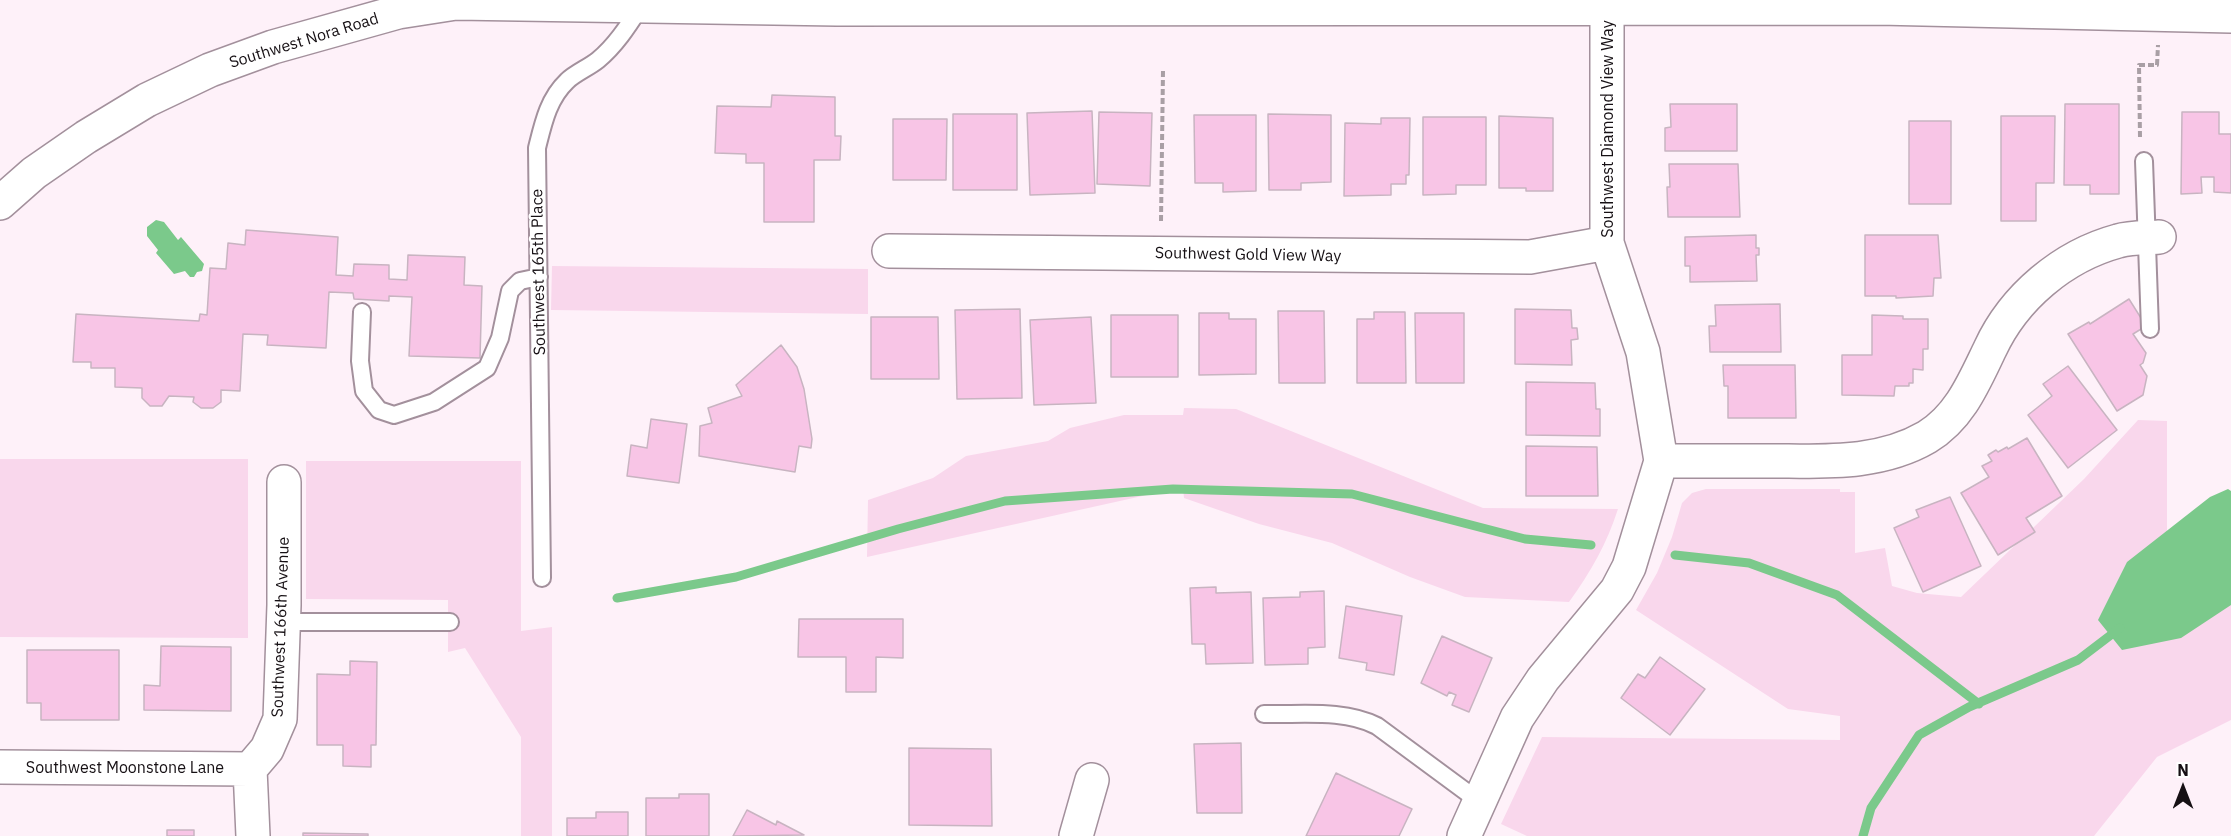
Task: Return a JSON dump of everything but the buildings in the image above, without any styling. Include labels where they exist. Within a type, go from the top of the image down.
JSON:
[{"type":"street","name":"Southwest Nora Road","points":[[0,203],[34,173],[147,100],[210,70],[398,6],[456,3],[837,9],[1607,4],[2231,16]]},
{"type":"street","name":"Southwest Diamond View Way","points":[[1464,836],[1516,718],[1617,590],[1629,567],[1661,461],[1643,352],[1607,243],[1607,4]]},
{"type":"street","points":[[1661,461],[1837,461],[1875,457],[1905,448],[1928,436],[1948,419],[1964,400],[1980,374],[1990,348],[2009,316],[2028,294],[2054,271],[2085,254],[2119,241],[2153,238]]},
{"type":"street","name":"Southwest Gold View Way","points":[[889,251],[1530,257],[1607,243]]},
{"type":"street","name":"Southwest 166th Avenue","points":[[250,769],[267,749],[280,719],[284,622],[284,482]]},
{"type":"street","name":"Southwest Moonstone Lane","points":[[0,767],[250,769]]},
{"type":"street","points":[[250,769],[253,836]]},
{"type":"street","points":[[1076,836],[1092,780]]},
{"type":"lane","name":"Southwest 165th Place","points":[[542,578],[537,148],[544,116],[567,81],[598,60],[622,35],[641,6]]},
{"type":"lane","points":[[2144,161],[2153,238],[2150,329]]},
{"type":"lane","points":[[362,312],[360,361],[364,391],[379,410],[394,415],[434,402],[487,368],[500,338],[510,291],[520,280],[539,277]]},
{"type":"lane","points":[[284,622],[450,622]]},
{"type":"lane","points":[[1264,714],[1344,716],[1363,719],[1377,726],[1480,801]]},
{"type":"path","points":[[2144,161],[2140,152],[2139,66],[2157,65],[2158,15]]},
{"type":"path","points":[[1161,225],[1163,71]]},
{"type":"shaded area","points":[[156,220],[164,222],[178,240],[181,237],[204,264],[202,271],[197,272],[194,277],[190,277],[185,271],[174,274],[156,253],[158,250],[147,236],[147,227]]},
{"type":"shaded area","points":[[552,266],[868,269],[868,314],[551,310]]},
{"type":"shaded area","points":[[1184,408],[1236,409],[1483,508],[1618,509],[1598,557],[1569,602],[1465,597],[1410,577],[1332,543],[1259,524],[1184,498],[1183,487],[867,557],[868,500],[933,478],[966,456],[1048,441],[1070,428],[1124,415],[1183,415]]},
{"type":"shaded area","points":[[2138,420],[2167,421],[2167,545],[2231,503],[2231,720],[2157,757],[2094,836],[1527,836],[1501,824],[1542,737],[1840,740],[1840,716],[1788,709],[1636,610],[1657,573],[1672,537],[1682,503],[1692,493],[1706,489],[1840,489],[1840,492],[1855,492],[1855,553],[1885,548],[1892,586],[1917,593],[1961,597],[2084,479]]},
{"type":"shaded area","points":[[0,459],[248,459],[248,638],[0,637]]},
{"type":"shaded area","points":[[306,461],[521,461],[521,631],[552,627],[552,836],[521,836],[521,737],[465,648],[448,652],[448,600],[306,599]]},
{"type":"shaded area","points":[[2228,489],[2231,491],[2231,605],[2181,638],[2122,650],[2098,620],[2127,562],[2210,497]]},
{"type":"waterway","points":[[617,598],[736,577],[898,529],[1005,501],[1173,489],[1352,494],[1525,539],[1591,545]]},
{"type":"waterway","points":[[1675,555],[1749,563],[1837,595],[1979,704]]},
{"type":"waterway","points":[[1863,836],[1871,808],[1919,735],[1969,707],[2078,660],[2120,628]]}]
